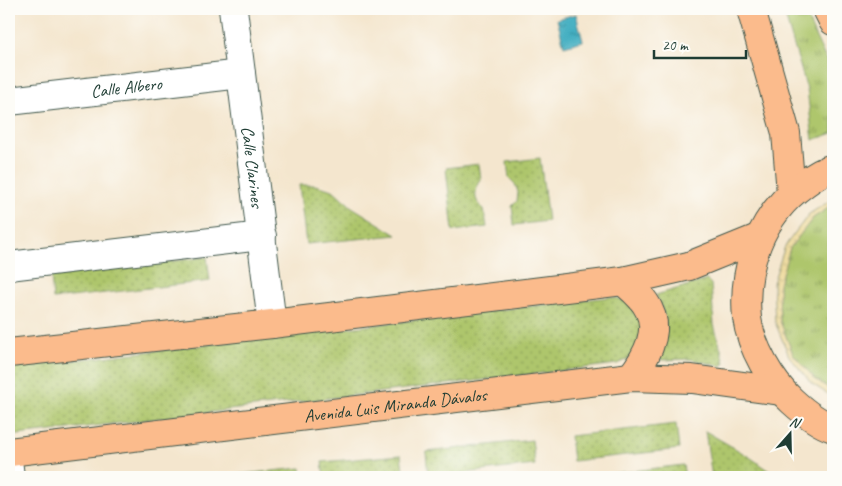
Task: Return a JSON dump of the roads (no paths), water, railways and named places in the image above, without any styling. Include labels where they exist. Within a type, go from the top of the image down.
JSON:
[{"type":"main road","points":[[751,9],[786,133],[790,193]]},
{"type":"main road","points":[[827,9],[833,21]]},
{"type":"main road","points":[[831,432],[782,392],[758,354],[748,320],[746,284],[758,238],[772,215],[790,193],[822,171],[833,168]]},
{"type":"main road","points":[[9,353],[272,324],[623,281],[689,266],[758,238]]},
{"type":"main road","points":[[623,281],[649,309],[654,325],[651,342],[642,362],[631,377]]},
{"type":"main road","name":"Avenida Luis Miranda Dávalos","points":[[9,452],[631,377],[692,379],[782,392]]},
{"type":"street","name":"Calle Clarines","points":[[234,9],[272,324]]},
{"type":"street","name":"Calle Albero","points":[[9,101],[242,74]]},
{"type":"street","points":[[9,266],[262,236]]},
{"type":"street","points":[[9,468],[10,477]]},
{"type":"water","points":[[576,14],[583,41],[564,46],[557,19]]}]
